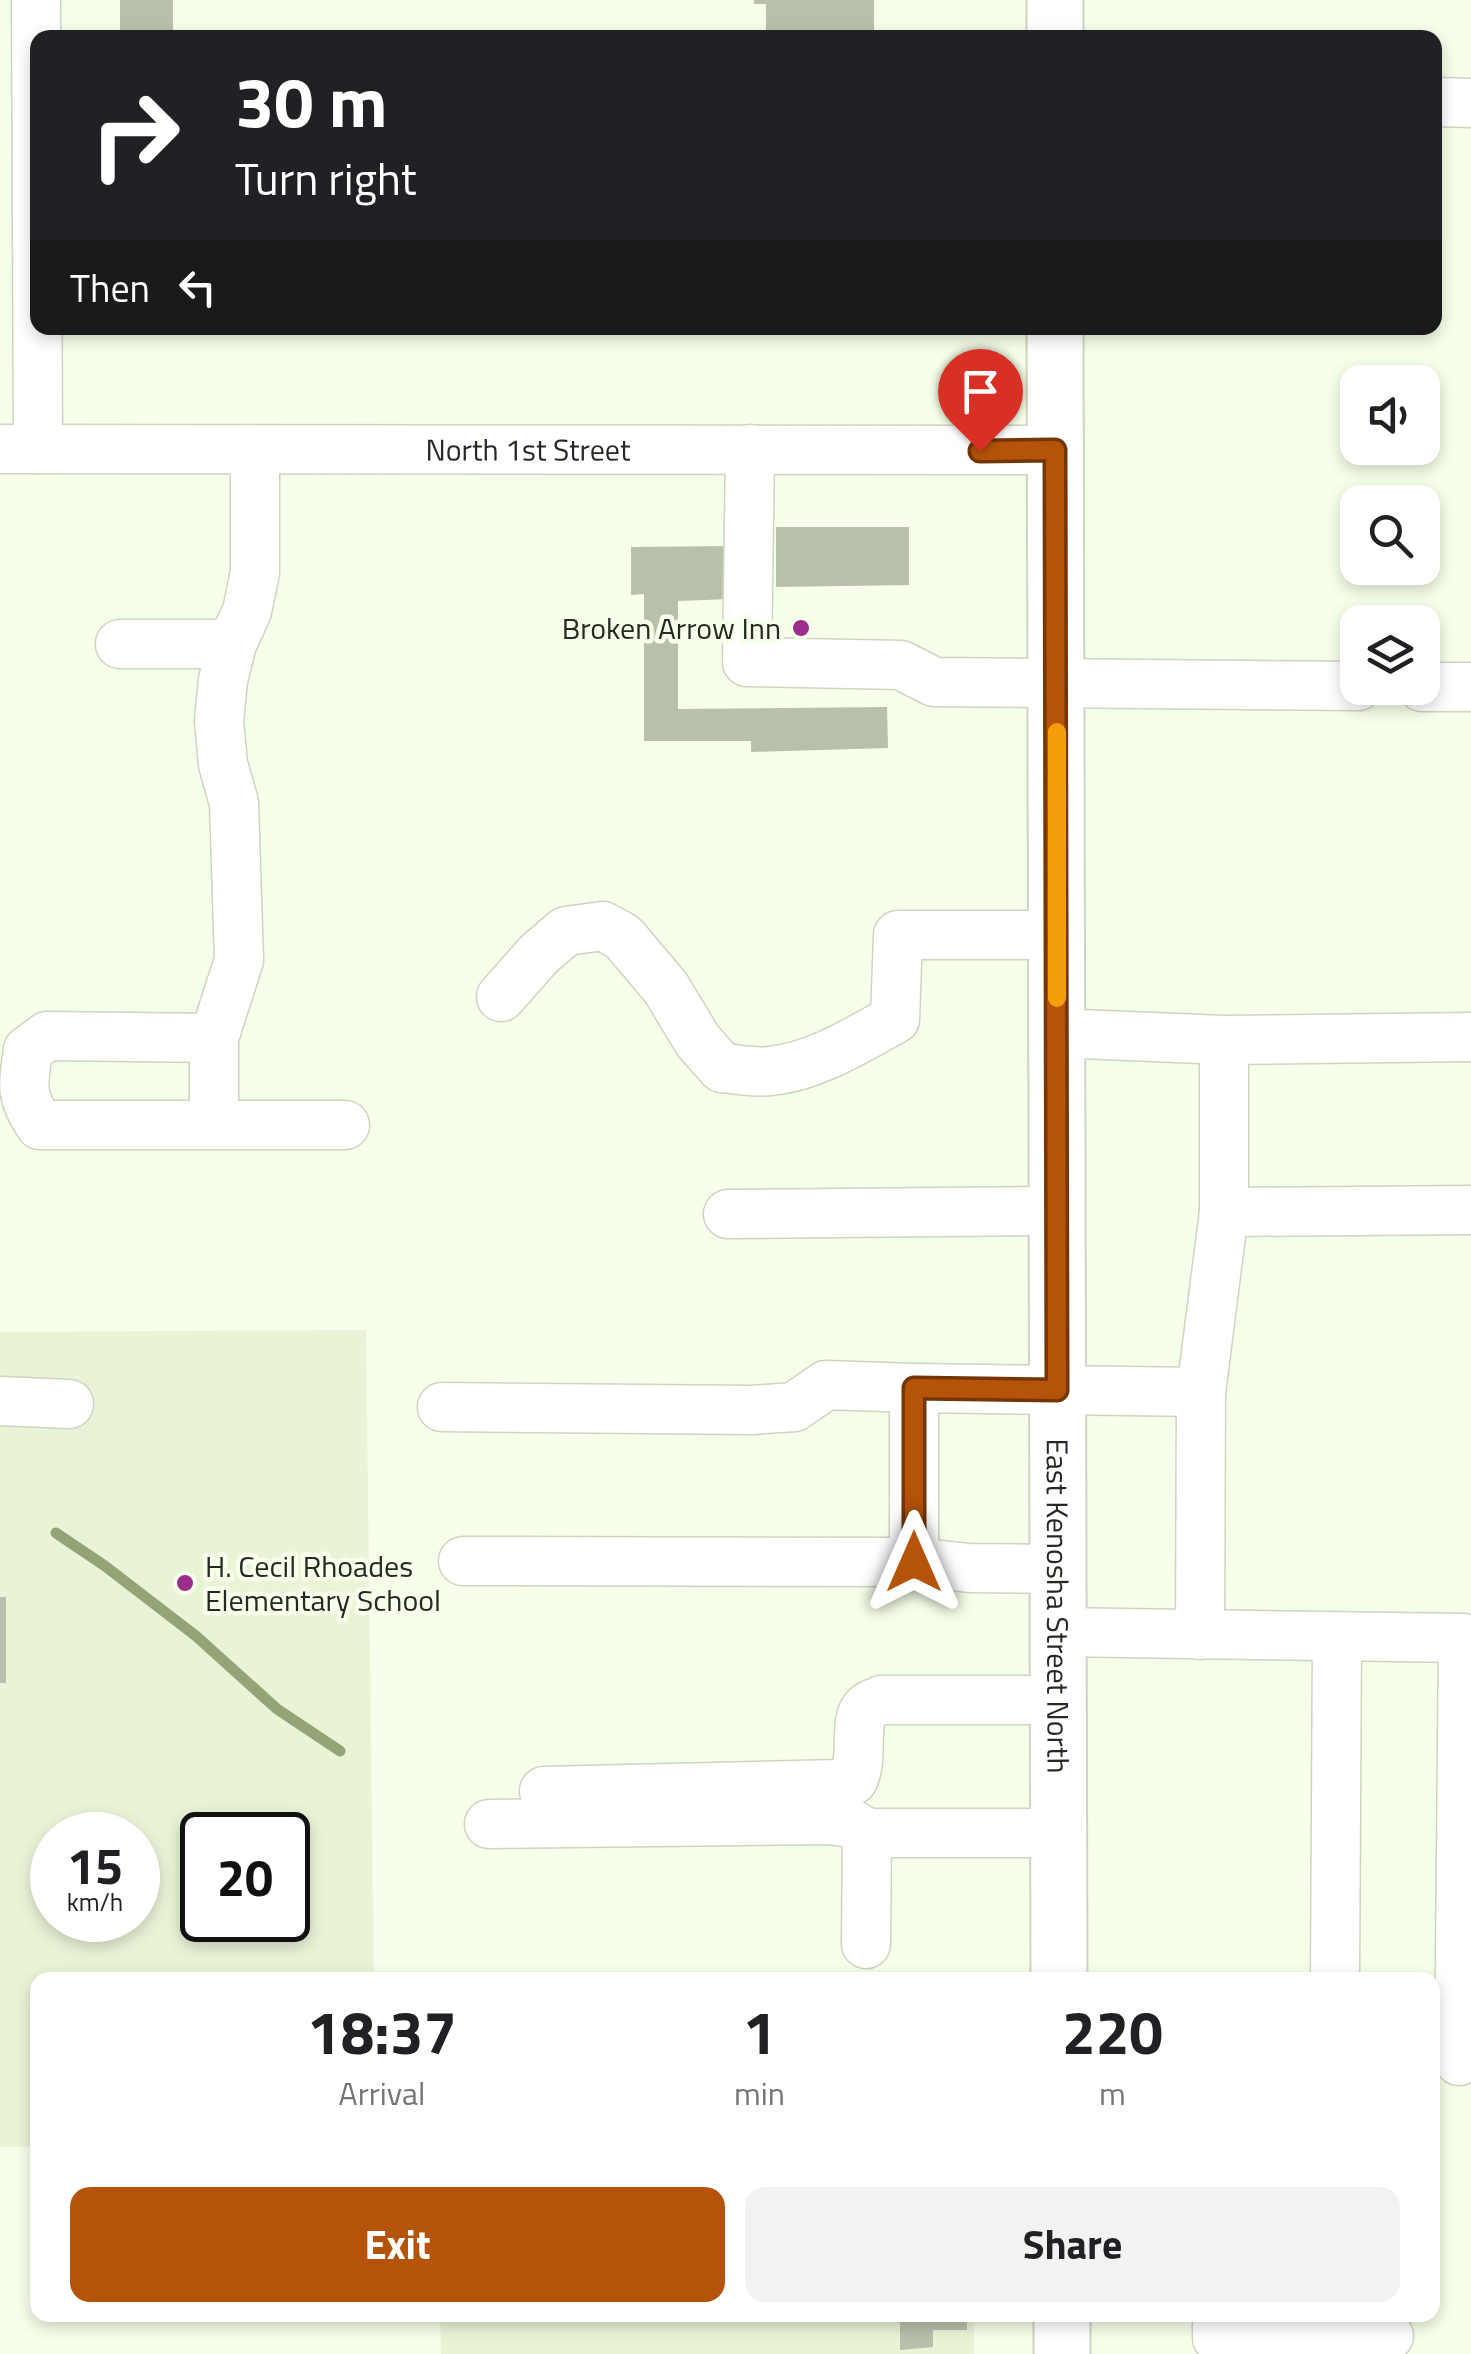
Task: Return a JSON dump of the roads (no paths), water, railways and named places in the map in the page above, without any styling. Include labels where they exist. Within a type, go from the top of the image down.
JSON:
[{"type":"main road","points":[[1055,0],[1055,30]]},
{"type":"main road","name":"East Kenosha Street North","points":[[1055,335],[1060,1972]]},
{"type":"main road","points":[[1062,2322],[1062,2354]]},
{"type":"street","points":[[35,30],[36,0]]},
{"type":"street","points":[[1442,102],[1471,103]]},
{"type":"street","points":[[19,449],[30,158]]},
{"type":"street","name":"North 1st Street","points":[[19,449],[1055,450]]},
{"type":"street","points":[[750,449],[747,662],[900,665],[934,682],[1340,686]]},
{"type":"street","points":[[214,1126],[214,1038],[239,960],[234,803],[223,764],[220,720],[223,680],[232,644],[247,611],[255,573],[255,450]]},
{"type":"street","points":[[120,644],[232,644]]},
{"type":"street","points":[[1440,687],[1471,687]]},
{"type":"street","points":[[501,997],[539,954],[566,931],[603,926],[623,937],[666,988],[698,1041],[722,1068],[769,1071],[852,1044],[895,1019],[898,934],[1057,934]]},
{"type":"street","points":[[1057,1034],[1224,1040],[1471,1037]]},
{"type":"street","points":[[214,1038],[47,1036],[28,1050],[22,1090],[27,1106],[40,1126],[345,1126]]},
{"type":"street","points":[[1200,1636],[1201,1392],[1224,1212],[1224,1040]]},
{"type":"street","points":[[1224,1212],[1471,1210]]},
{"type":"street","points":[[728,1214],[1057,1211]]},
{"type":"street","points":[[442,1407],[752,1410],[794,1407],[826,1385],[1201,1392]]},
{"type":"street","points":[[914,1388],[914,1562]]},
{"type":"street","points":[[0,1401],[69,1404]]},
{"type":"street","points":[[463,1561],[914,1562],[969,1568],[1057,1569]]},
{"type":"street","points":[[1057,1632],[1463,1638],[1454,2062]]},
{"type":"street","points":[[1335,1972],[1337,1637]]},
{"type":"street","points":[[544,1790],[842,1784],[853,1780],[860,1768],[860,1718],[866,1708],[880,1700],[1057,1700]]},
{"type":"street","points":[[489,1824],[830,1820],[852,1823],[867,1833],[1057,1832]]},
{"type":"street","points":[[866,1944],[867,1833]]},
{"type":"street","points":[[1216,2322],[1216,2338],[1390,2336]]},
{"type":"waterway","points":[[56,1533],[196,1636],[277,1709],[340,1751]]},
{"type":"place","name":"Broken Arrow Inn","points":[[801,628]]},
{"type":"place","name":"H. Cecil Rhoades Elementary School","points":[[185,1583]]}]
